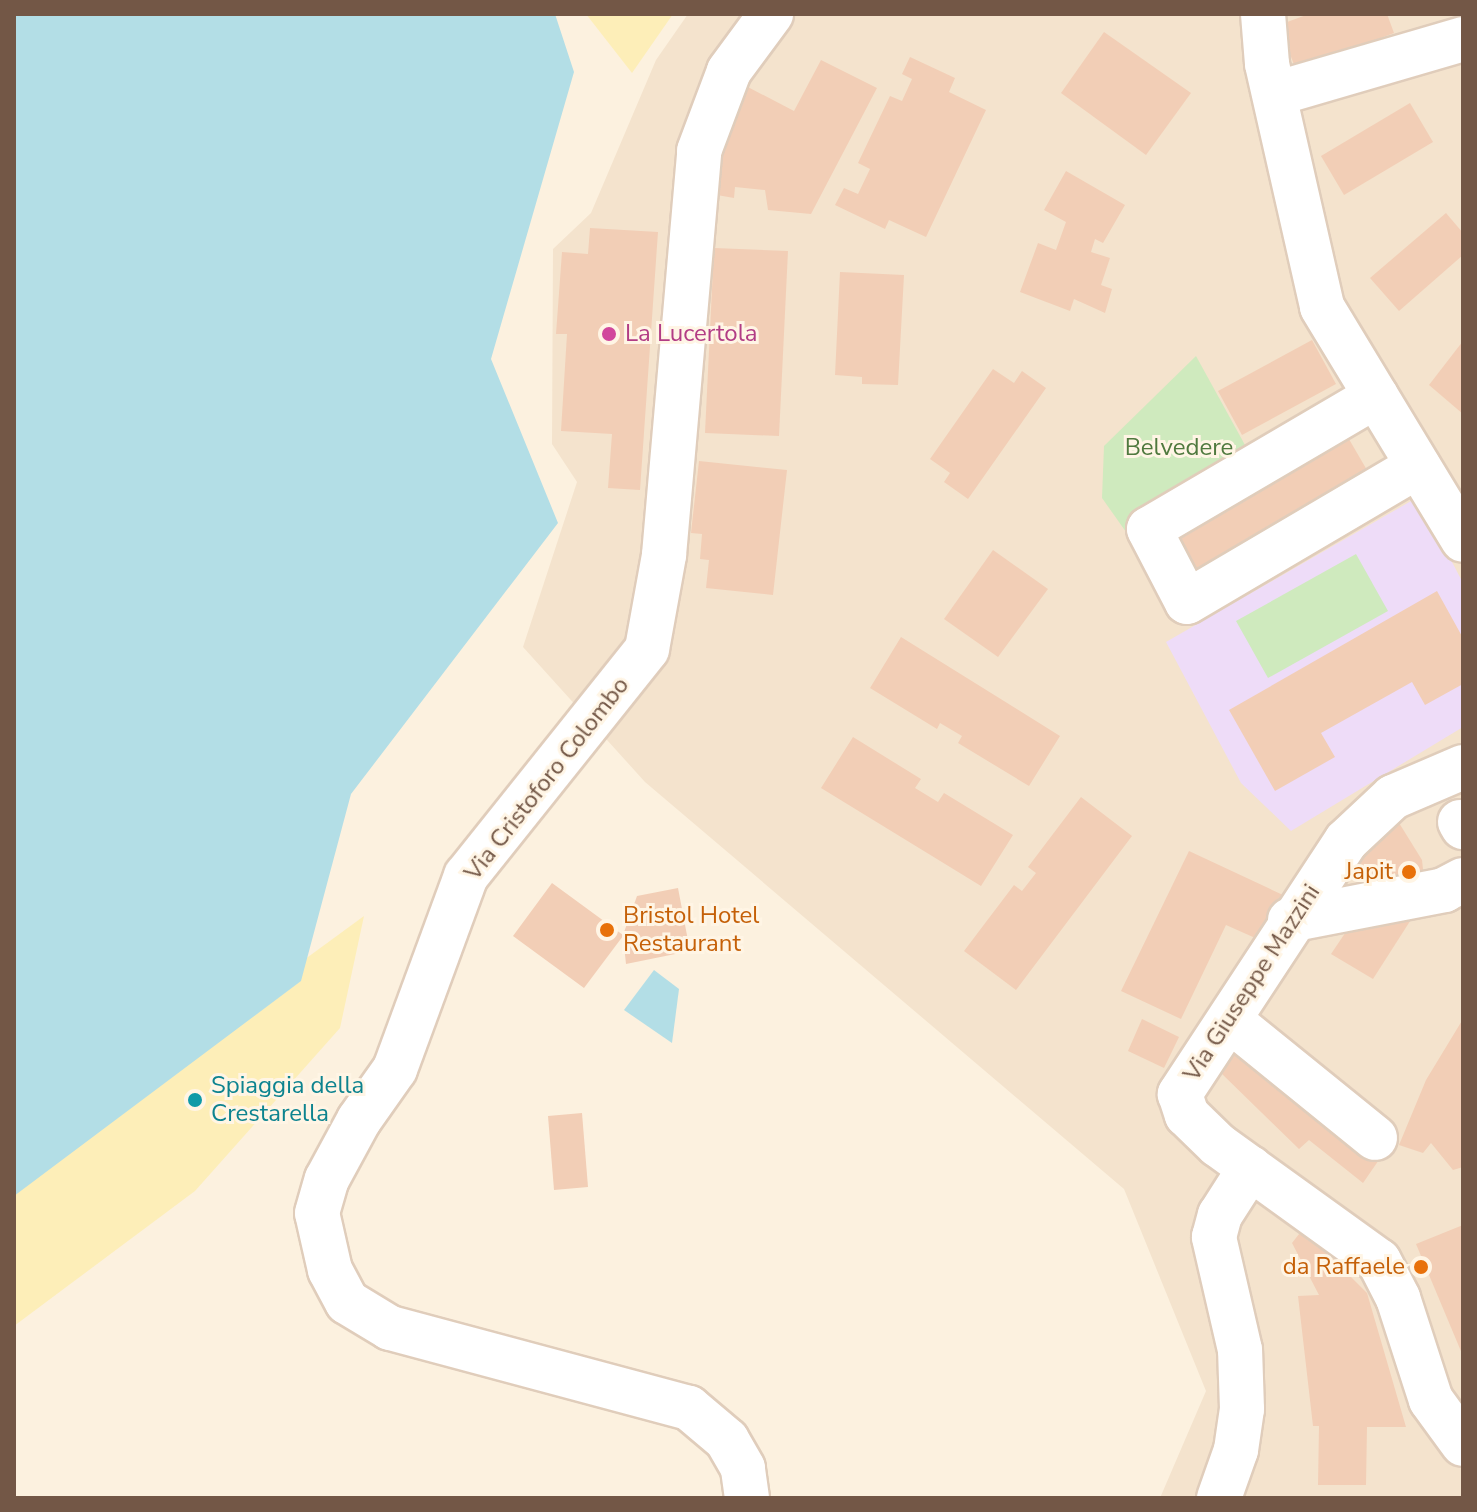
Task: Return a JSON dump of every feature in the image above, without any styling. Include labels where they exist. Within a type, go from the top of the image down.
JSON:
[{"type":"street","name":"Via Cristoforo Colombo","points":[[747,1498],[743,1468],[727,1440],[689,1408],[390,1328],[347,1302],[330,1270],[317,1213],[333,1167],[395,1069],[466,876],[647,649],[657,616],[667,526],[699,151],[729,71],[771,14]]},
{"type":"street","points":[[1263,14],[1275,94],[1322,307],[1376,396],[1440,481],[1463,540]]},
{"type":"street","points":[[1275,94],[1463,39]]},
{"type":"street","points":[[1376,396],[1149,529],[1187,602],[1440,481]]},
{"type":"street","name":"Via Giuseppe Mazzini","points":[[1463,767],[1393,797],[1346,841],[1290,920],[1232,1022],[1180,1094],[1187,1115],[1234,1156],[1379,1261],[1398,1298],[1431,1400],[1463,1444]]},
{"type":"street","points":[[1290,920],[1444,890],[1463,880]]},
{"type":"street","points":[[1232,1022],[1375,1138]]},
{"type":"street","points":[[1219,1498],[1236,1450],[1242,1409],[1240,1350],[1214,1237],[1234,1156]]},
{"type":"shaded area","points":[[688,14],[1463,14],[1463,1498],[1160,1498],[1206,1391],[1124,1189],[645,782],[523,647],[577,482],[552,444],[553,249],[591,213],[656,60]]},
{"type":"shaded area","points":[[1418,497],[1463,583],[1463,727],[1291,831],[1241,783],[1166,642]]},
{"type":"green space","name":"Belvedere","points":[[1196,356],[1256,465],[1131,539],[1102,498],[1104,446]]},
{"type":"green space","points":[[1356,554],[1388,611],[1268,678],[1236,621]]},
{"type":"sand","points":[[586,14],[673,14],[632,73]]},
{"type":"sand","name":"Spiaggia della Crestarella","points":[[364,916],[340,1028],[195,1191],[14,1326],[14,1172]]},
{"type":"water","points":[[14,14],[555,14],[574,72],[491,359],[558,523],[351,794],[301,981],[14,1196]]},
{"type":"water","points":[[654,970],[679,989],[672,1043],[624,1010]]},
{"type":"building","points":[[1309,14],[1387,14],[1394,33],[1296,70],[1279,25]]},
{"type":"building","points":[[1104,32],[1191,93],[1146,155],[1061,93]]},
{"type":"building","points":[[910,57],[955,78],[949,92],[986,110],[926,237],[889,220],[885,229],[835,205],[844,188],[858,194],[870,169],[858,163],[890,96],[902,101],[912,79],[902,74]]},
{"type":"building","points":[[821,60],[877,88],[811,214],[768,210],[765,190],[735,187],[734,198],[717,195],[723,127],[744,85],[794,111]]},
{"type":"building","points":[[1410,103],[1433,142],[1344,195],[1321,156]]},
{"type":"building","points":[[1066,171],[1125,205],[1103,243],[1095,239],[1091,252],[1110,258],[1101,285],[1112,289],[1105,313],[1074,299],[1070,311],[1020,292],[1038,243],[1056,250],[1066,222],[1044,210]]},
{"type":"building","points":[[1446,213],[1463,233],[1463,255],[1399,311],[1370,278]]},
{"type":"building","points":[[590,228],[658,232],[640,490],[608,488],[612,434],[561,431],[567,334],[556,334],[562,252],[588,254]]},
{"type":"building","points":[[714,248],[788,251],[779,436],[705,433]]},
{"type":"building","points":[[840,272],[904,275],[898,385],[862,384],[862,377],[835,375]]},
{"type":"building","points":[[1312,340],[1336,384],[1242,435],[1218,391]]},
{"type":"building","points":[[1463,341],[1463,414],[1429,385]]},
{"type":"building","points":[[993,369],[1014,383],[1022,371],[1046,388],[968,499],[944,482],[950,473],[930,459]]},
{"type":"building","points":[[1346,434],[1371,477],[1197,579],[1172,536]]},
{"type":"building","points":[[699,461],[787,470],[773,595],[706,588],[709,560],[700,559],[702,534],[691,533]]},
{"type":"building","points":[[993,550],[1048,589],[998,657],[944,619]]},
{"type":"building","points":[[1437,591],[1463,638],[1463,684],[1425,705],[1412,682],[1321,733],[1335,757],[1275,791],[1229,710]]},
{"type":"building","points":[[901,637],[1060,736],[1029,786],[958,743],[962,736],[940,723],[937,729],[870,688]]},
{"type":"building","points":[[853,737],[921,779],[915,788],[938,802],[944,793],[1013,835],[981,886],[821,788]]},
{"type":"building","points":[[1081,797],[1132,836],[1016,990],[964,951],[1014,885],[1022,891],[1036,873],[1028,867]]},
{"type":"building","points":[[1396,818],[1422,860],[1425,888],[1361,900],[1355,861]]},
{"type":"building","points":[[1189,851],[1283,895],[1262,941],[1226,925],[1181,1019],[1121,991]]},
{"type":"building","points":[[552,883],[623,935],[637,896],[678,888],[690,951],[626,964],[623,936],[584,988],[513,936]]},
{"type":"building","points":[[1421,904],[1373,979],[1331,954],[1362,908]]},
{"type":"building","points":[[1142,1019],[1179,1037],[1164,1068],[1128,1051]]},
{"type":"building","points":[[1463,1019],[1463,1167],[1453,1170],[1431,1143],[1423,1153],[1399,1145],[1426,1080]]},
{"type":"building","points":[[1244,1043],[1383,1154],[1363,1183],[1309,1140],[1299,1149],[1220,1072]]},
{"type":"building","points":[[582,1113],[588,1187],[554,1190],[548,1116]]},
{"type":"building","points":[[1463,1225],[1463,1356],[1416,1244]]},
{"type":"building","points":[[1303,1229],[1367,1293],[1406,1427],[1367,1427],[1366,1485],[1318,1485],[1319,1426],[1313,1426],[1298,1296],[1319,1295],[1292,1243]]},
{"type":"place","name":"La Lucertola","points":[[609,334]]},
{"type":"place","name":"Japit","points":[[1409,872]]},
{"type":"place","name":"Bristol Hotel Restaurant","points":[[607,930]]},
{"type":"place","name":"Spiaggia della Crestarella","points":[[195,1100]]},
{"type":"place","name":"da Raffaele","points":[[1421,1267]]}]
